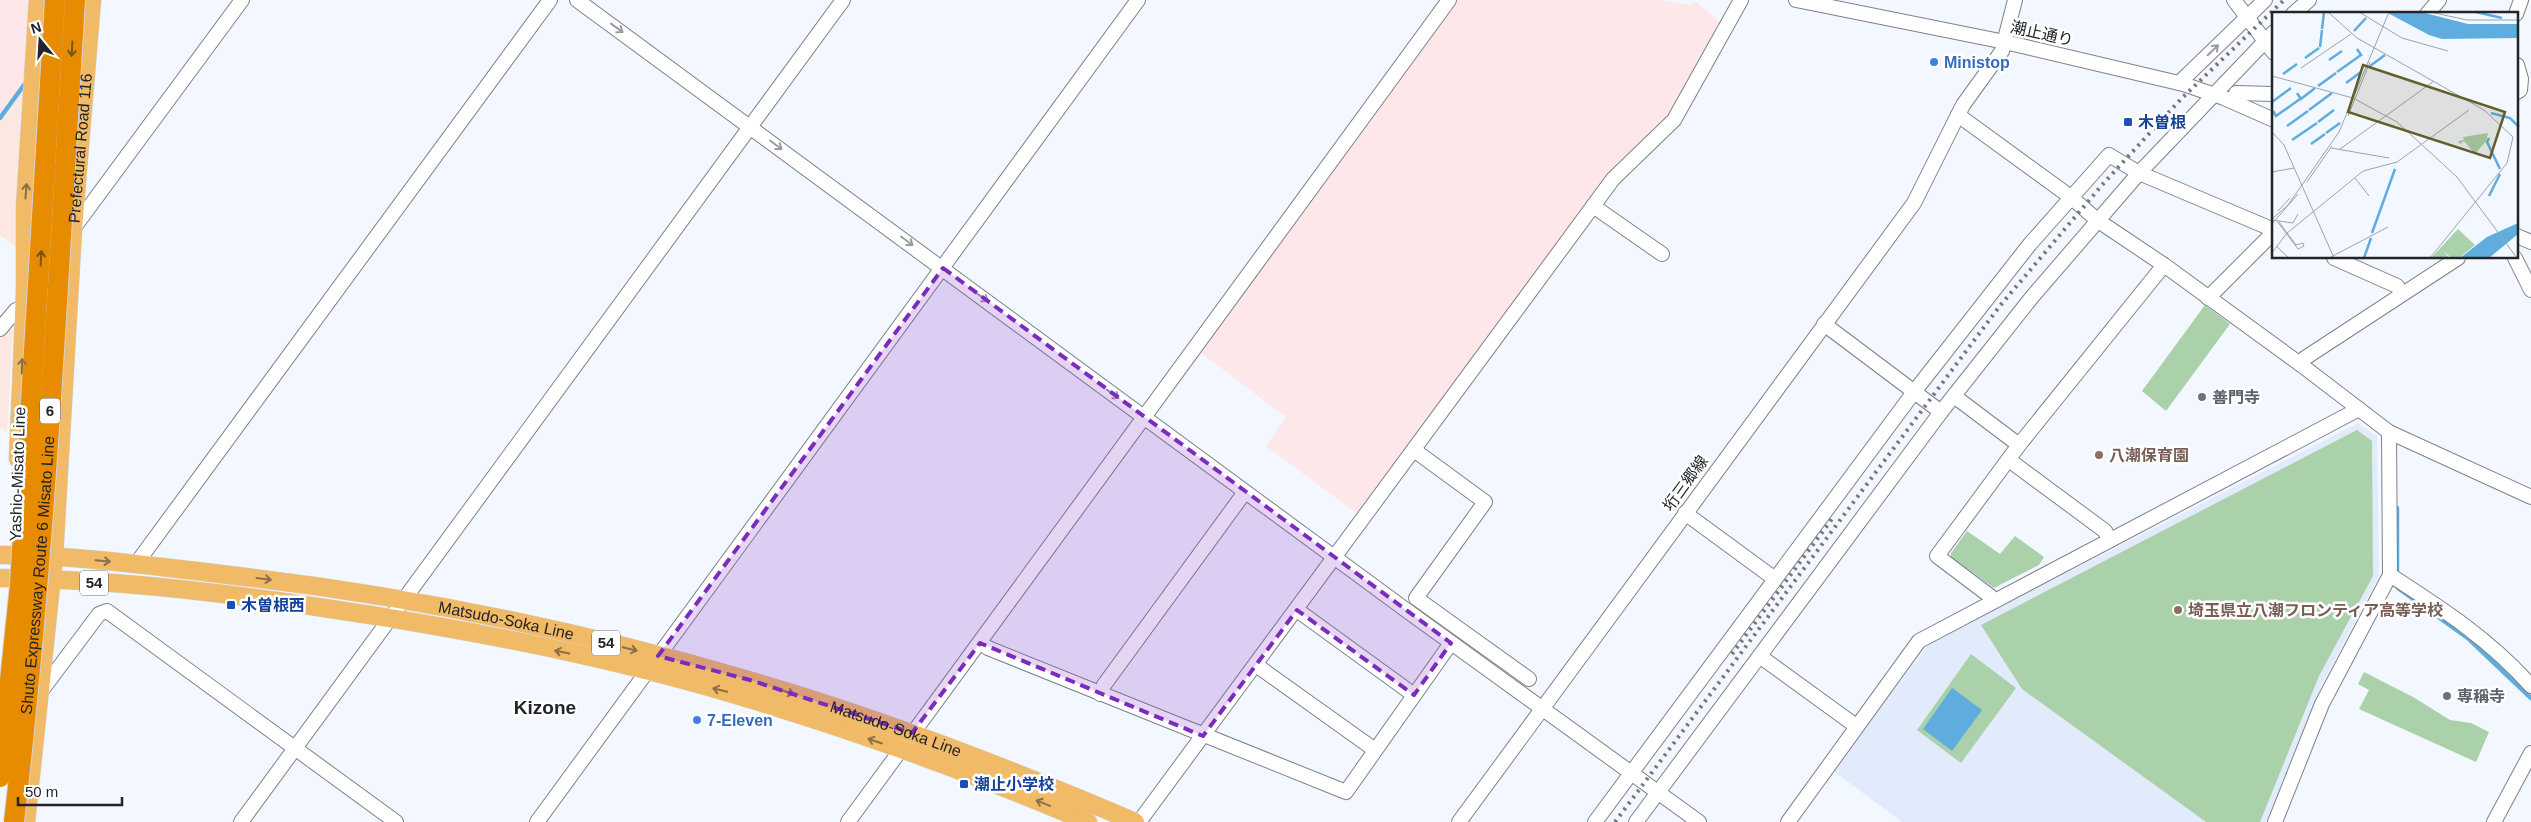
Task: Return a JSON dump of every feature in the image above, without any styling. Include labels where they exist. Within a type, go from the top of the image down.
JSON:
[{"type":"highway","name":"Shuto Expressway Route 6 Misato Line","points":[[0,777],[20,576],[56,0]]},
{"type":"highway","name":"Shuto Expressway Route 6 Misato Line","points":[[14,822],[26,720],[52,393],[75,0]]},
{"type":"main road","points":[[24,300],[25,207],[38,0]]},
{"type":"main road","name":"Prefectural Road 116","points":[[70,296],[92,0]]},
{"type":"main road","points":[[26,822],[42,690],[54,557],[70,296]]},
{"type":"main road","name":"Yashio-Misato Line","points":[[0,684],[6,578],[14,555],[24,300]]},
{"type":"main road","points":[[14,555],[33,534],[41,406],[46,383],[66,364]]},
{"type":"main road","name":"Matsudo-Soka Line","points":[[14,555],[136,564],[279,581],[402,600],[524,623],[750,680],[912,733],[1061,790],[1135,822]]},
{"type":"main road","points":[[0,745],[8,730],[15,703],[25,596],[34,572],[54,557]]},
{"type":"main road","name":"Matsudo-Soka Line","points":[[6,578],[196,591],[390,618],[468,631],[647,672],[733,694],[964,771],[1088,822]]},
{"type":"street","points":[[74,229],[242,0]]},
{"type":"street","points":[[136,564],[550,0]]},
{"type":"street","points":[[577,0],[1451,643],[1699,822]]},
{"type":"street","points":[[241,822],[842,0]]},
{"type":"street","points":[[537,822],[1138,0]]},
{"type":"street","points":[[848,822],[1449,0]]},
{"type":"street","points":[[1139,822],[1613,179],[1674,120],[1742,0]]},
{"type":"street","name":"潮止通り","points":[[1796,0],[2005,42],[2179,83],[2215,94],[2272,119]]},
{"type":"street","name":"垳三郷線","points":[[1459,822],[1914,202],[1958,115],[2002,51],[2015,0]]},
{"type":"street","points":[[1636,822],[1761,657],[1941,412],[2097,220],[2269,36],[2247,16],[2234,0]]},
{"type":"street","points":[[2179,83],[2265,0]]},
{"type":"street","points":[[2295,12],[2309,0]]},
{"type":"street","points":[[2429,12],[2439,0]]},
{"type":"street","points":[[2517,12],[2521,0]]},
{"type":"street","points":[[2518,68],[2521,79],[2520,90],[2518,91]]},
{"type":"street","points":[[2236,92],[2272,94]]},
{"type":"street","points":[[1958,115],[2072,198],[2097,220],[2164,265],[2300,364],[2389,432],[2531,497]]},
{"type":"street","points":[[1595,822],[1914,392],[2030,244],[2109,156],[2139,173],[2272,230]]},
{"type":"street","points":[[1593,206],[1662,254]]},
{"type":"street","points":[[2208,298],[2272,233]]},
{"type":"street","points":[[2518,236],[2531,242]]},
{"type":"street","points":[[2336,259],[2396,286],[2402,294]]},
{"type":"street","points":[[2300,364],[2305,358],[2456,259]]},
{"type":"street","points":[[2516,259],[2531,290]]},
{"type":"street","points":[[1992,601],[1990,596],[1937,556],[2020,445],[2164,265]]},
{"type":"street","points":[[0,329],[24,300],[70,296]]},
{"type":"street","points":[[1824,324],[1941,412]]},
{"type":"street","points":[[1954,396],[2020,445]]},
{"type":"street","points":[[1788,822],[1856,726],[1920,641],[1992,601],[2359,409]]},
{"type":"street","points":[[2275,822],[2322,704],[2390,575],[2389,432]]},
{"type":"street","points":[[1406,610],[1485,502],[1414,450]]},
{"type":"street","points":[[2009,460],[2105,531],[2110,540]]},
{"type":"street","points":[[1100,694],[1104,685],[1245,492]]},
{"type":"street","points":[[1685,513],[1775,579]]},
{"type":"street","points":[[2390,575],[2459,620],[2512,664],[2531,686]]},
{"type":"street","points":[[1416,598],[1529,679]]},
{"type":"street","points":[[1297,610],[1414,695]]},
{"type":"street","points":[[42,690],[99,614],[107,611],[396,822]]},
{"type":"street","points":[[980,642],[988,648],[1100,694],[1346,792],[1451,643]]},
{"type":"street","points":[[1761,657],[1856,726]]},
{"type":"street","points":[[1256,665],[1376,750]]},
{"type":"street","points":[[2494,822],[2531,753]]},
{"type":"street","points":[[0,772],[33,770]]},
{"type":"highlighted area","points":[[943,268],[1451,643],[1414,695],[1297,610],[1203,736],[980,643],[912,733],[750,680],[658,656]]},
{"type":"shaded area","points":[[0,0],[32,0],[27,78],[0,115]]},
{"type":"shaded area","points":[[1456,0],[1663,0],[1688,5],[1696,2],[1723,25],[1669,120],[1606,176],[1359,515],[1266,446],[1286,417],[1201,353]]},
{"type":"shaded area","points":[[27,85],[17,248],[0,235],[0,121]]},
{"type":"shaded area","points":[[7,330],[13,330],[7,433],[0,427],[0,340]]},
{"type":"shaded area","name":"埼玉県立八潮フロンティア高等学校","points":[[2358,423],[2377,436],[2379,576],[2321,686],[2266,822],[1902,822],[1832,770],[1929,644]]},
{"type":"green space","points":[[2205,305],[2230,324],[2166,411],[2142,391]]},
{"type":"green space","name":"埼玉県立八潮フロンティア高等学校","points":[[2357,430],[2372,441],[2373,576],[2319,676],[2260,822],[2206,822],[2022,689],[1981,625]]},
{"type":"green space","points":[[1967,531],[2000,554],[2015,536],[2044,557],[2039,565],[1994,588],[1951,557],[1951,553]]},
{"type":"green space","points":[[1971,654],[2016,688],[1961,763],[1917,730]]},
{"type":"green space","points":[[2364,672],[2413,697],[2450,720],[2471,723],[2489,732],[2476,762],[2359,709],[2369,690],[2358,684]]},
{"type":"water","points":[[1952,688],[1982,710],[1952,751],[1923,729]]},
{"type":"waterway","points":[[0,118],[24,85]]},
{"type":"waterway","points":[[2397,508],[2397,577]]},
{"type":"waterway","points":[[2397,584],[2398,588],[2469,639],[2531,698]]},
{"type":"railway","points":[[1615,822],[1999,307],[2102,185],[2181,99],[2284,0]]},
{"type":"railway","points":[[1732,654],[1832,519]]},
{"type":"place","name":"Ministop","points":[[1934,62]]},
{"type":"place","name":"木曽根","points":[[2128,122]]},
{"type":"place","name":"善門寺","points":[[2202,397]]},
{"type":"place","name":"八潮保育園","points":[[2099,455]]},
{"type":"place","name":"木曽根西","points":[[231,605]]},
{"type":"place","name":"埼玉県立八潮フロンティア高等学校","points":[[2178,610]]},
{"type":"place","name":"専稱寺","points":[[2447,696]]},
{"type":"place","name":"7-Eleven","points":[[697,720]]},
{"type":"place","name":"潮止小学校","points":[[964,784]]},
{"type":"district","name":"Kizone","points":[[545,707]]}]
